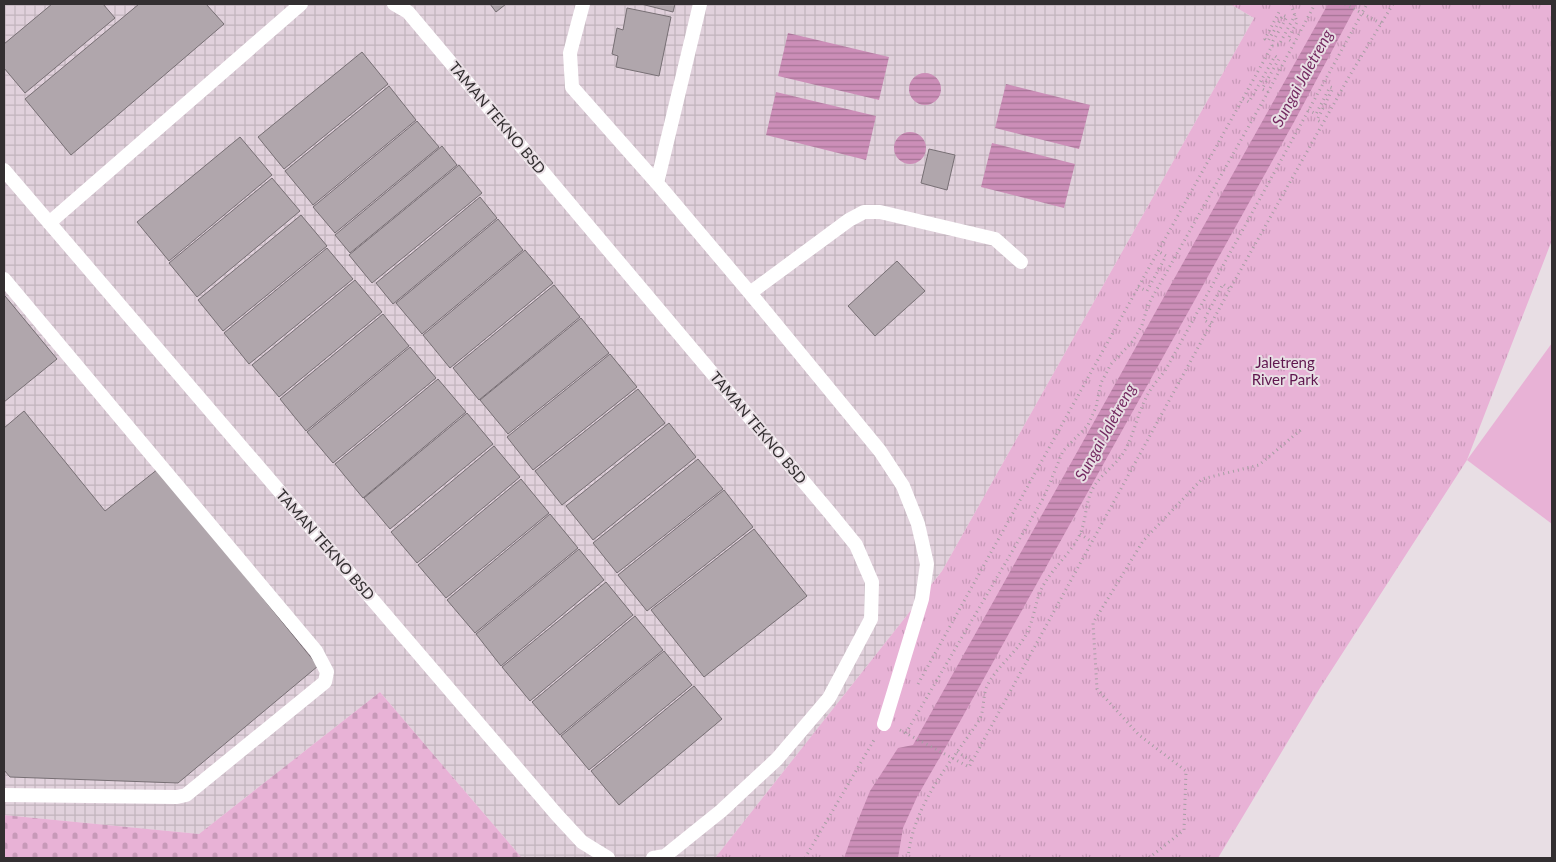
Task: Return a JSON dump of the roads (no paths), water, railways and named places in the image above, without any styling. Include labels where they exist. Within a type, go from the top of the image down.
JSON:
[{"type":"lane","points":[[50,223],[301,4]]},
{"type":"lane","name":"TAMAN TEKNO BSD","points":[[394,4],[408,12],[856,545],[872,582],[871,619],[829,698],[777,759],[721,812],[664,856],[653,858]]},
{"type":"lane","points":[[583,4],[570,53],[572,87],[657,183],[750,293],[880,451],[903,486],[918,524],[927,564],[922,599],[884,724]]},
{"type":"lane","points":[[657,183],[700,4]]},
{"type":"lane","name":"TAMAN TEKNO BSD","points":[[4,170],[557,815],[582,842],[608,858]]},
{"type":"lane","points":[[750,293],[849,220],[864,212],[880,212],[995,239],[1021,262]]},
{"type":"lane","points":[[4,279],[316,651],[327,672],[325,682],[186,795],[177,797],[4,795]]},
{"type":"water","name":"Sungai Jaletreng","points":[[1328,4],[1357,4],[1294,122],[917,797],[903,828],[898,858],[844,858],[870,791],[898,748],[913,745]]},
{"type":"water","points":[[788,33],[889,57],[879,100],[778,76]]},
{"type":"water","points":[[925,73],[937,77],[941,89],[937,101],[925,105],[913,101],[909,89],[913,77]]},
{"type":"water","points":[[1006,84],[1090,105],[1079,149],[995,128]]},
{"type":"water","points":[[776,92],[876,116],[866,160],[766,135]]},
{"type":"water","points":[[910,132],[922,136],[926,148],[922,160],[910,164],[898,160],[894,148],[898,136]]},
{"type":"water","points":[[992,143],[1075,164],[1064,208],[981,187]]},
{"type":"park label","name":"Jaletreng River Park","points":[[1285,372]]}]
